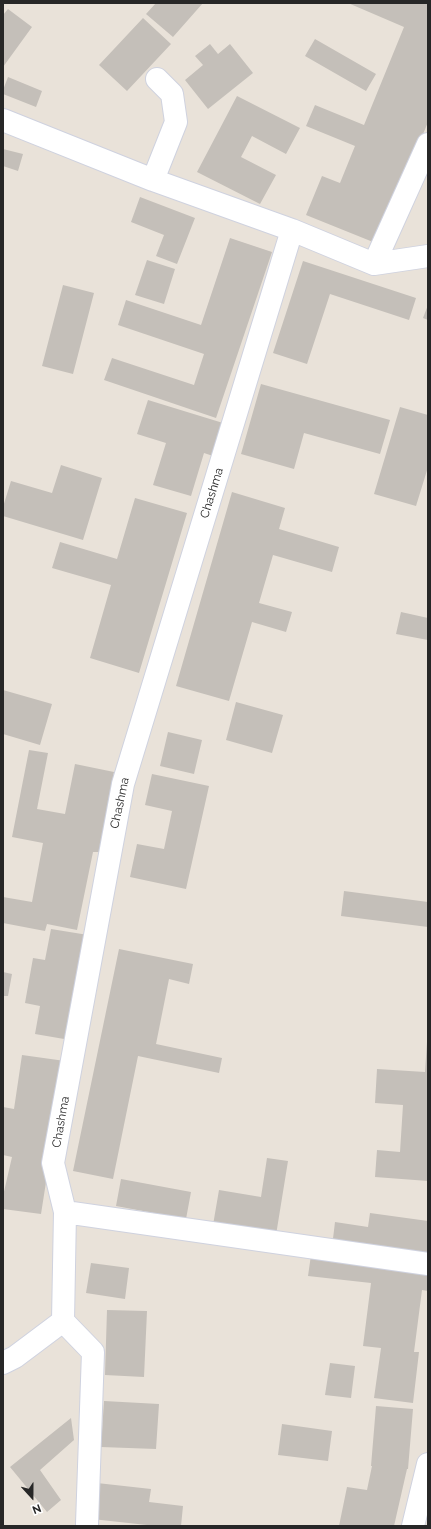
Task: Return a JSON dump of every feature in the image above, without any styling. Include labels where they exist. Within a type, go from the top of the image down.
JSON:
[{"type":"street","points":[[153,180],[176,122],[172,94],[156,79]]},
{"type":"street","points":[[3,120],[153,180],[292,230],[374,264],[428,256]]},
{"type":"street","points":[[374,264],[428,144]]},
{"type":"street","name":"Chashma","points":[[63,1321],[65,1212],[53,1163],[123,784],[292,230]]},
{"type":"street","points":[[65,1212],[428,1264]]},
{"type":"street","points":[[3,1363],[15,1357],[63,1321],[93,1352],[87,1524]]},
{"type":"street","points":[[413,1526],[428,1464]]},
{"type":"building","points":[[156,3],[203,3],[173,37],[146,14]]},
{"type":"building","points":[[348,3],[428,3],[428,122],[378,244],[306,215],[322,176],[340,183],[355,146],[306,126],[315,105],[364,125],[404,27]]},
{"type":"building","points":[[8,9],[32,27],[3,67],[3,15]]},
{"type":"building","points":[[143,18],[171,44],[127,91],[99,65]]},
{"type":"building","points":[[315,39],[376,74],[366,91],[305,56]]},
{"type":"building","points":[[210,44],[218,54],[230,44],[253,73],[208,109],[185,80],[203,65],[195,56]]},
{"type":"building","points":[[8,77],[42,91],[36,107],[3,94]]},
{"type":"building","points":[[237,96],[300,128],[286,154],[252,136],[241,157],[276,175],[260,204],[197,172]]},
{"type":"building","points":[[3,149],[23,154],[18,171],[3,166]]},
{"type":"building","points":[[140,197],[195,218],[177,264],[156,256],[164,235],[131,222]]},
{"type":"building","points":[[230,238],[272,252],[216,418],[104,380],[112,358],[194,385],[204,354],[118,325],[126,300],[201,325]]},
{"type":"building","points":[[147,260],[175,269],[164,304],[135,295]]},
{"type":"building","points":[[303,261],[416,298],[409,320],[330,294],[307,364],[273,353]]},
{"type":"building","points":[[63,285],[94,293],[73,374],[42,366]]},
{"type":"building","points":[[428,305],[428,320],[423,318]]},
{"type":"building","points":[[261,384],[390,420],[380,454],[304,433],[294,469],[241,454]]},
{"type":"building","points":[[148,400],[223,423],[213,456],[204,453],[191,496],[153,485],[166,443],[137,434]]},
{"type":"building","points":[[400,407],[428,415],[428,467],[416,506],[374,494]]},
{"type":"building","points":[[61,465],[102,478],[83,540],[3,516],[3,507],[11,481],[52,493]]},
{"type":"building","points":[[232,492],[285,508],[279,529],[339,547],[332,572],[273,555],[259,603],[292,612],[286,632],[252,622],[229,701],[176,686]]},
{"type":"building","points":[[135,498],[187,513],[139,673],[90,658],[111,585],[52,568],[60,542],[117,559]]},
{"type":"building","points":[[401,612],[428,618],[428,640],[396,634]]},
{"type":"building","points":[[3,690],[52,704],[40,745],[3,734]]},
{"type":"building","points":[[236,702],[283,715],[272,753],[226,740]]},
{"type":"building","points":[[168,732],[202,740],[194,774],[160,766]]},
{"type":"building","points":[[29,750],[48,753],[37,809],[65,814],[75,764],[114,772],[99,852],[93,852],[77,930],[47,924],[45,931],[3,923],[3,897],[32,902],[43,843],[12,837]]},
{"type":"building","points":[[152,774],[209,786],[186,889],[130,877],[137,844],[164,849],[172,811],[145,805]]},
{"type":"building","points":[[344,891],[428,902],[428,927],[341,916]]},
{"type":"building","points":[[51,929],[88,935],[70,1040],[35,1034],[40,1006],[25,1003],[33,958],[45,960]]},
{"type":"building","points":[[119,949],[193,964],[189,984],[169,979],[156,1044],[222,1058],[219,1073],[138,1056],[113,1179],[73,1171]]},
{"type":"building","points":[[3,972],[12,974],[8,996],[3,996]]},
{"type":"building","points":[[427,1042],[428,1181],[375,1177],[377,1150],[400,1152],[403,1105],[375,1103],[377,1069],[425,1072]]},
{"type":"building","points":[[22,1055],[65,1061],[41,1214],[3,1209],[3,1196],[12,1157],[3,1155],[3,1107],[14,1109]]},
{"type":"building","points":[[267,1158],[288,1161],[276,1235],[213,1225],[219,1190],[261,1197]]},
{"type":"building","points":[[121,1179],[191,1192],[186,1219],[116,1206]]},
{"type":"building","points":[[370,1213],[428,1221],[428,1259],[332,1247],[335,1222],[368,1227]]},
{"type":"building","points":[[311,1255],[428,1270],[428,1291],[422,1290],[414,1352],[419,1352],[413,1403],[374,1398],[381,1348],[363,1346],[371,1283],[308,1276]]},
{"type":"building","points":[[91,1263],[129,1268],[125,1299],[86,1293]]},
{"type":"building","points":[[107,1310],[147,1311],[144,1377],[105,1375]]},
{"type":"building","points":[[330,1363],[355,1366],[351,1398],[325,1395]]},
{"type":"building","points":[[104,1401],[159,1404],[156,1449],[101,1447]]},
{"type":"building","points":[[376,1406],[413,1409],[408,1469],[394,1526],[339,1526],[347,1487],[367,1490],[372,1466]]},
{"type":"building","points":[[71,1418],[74,1440],[40,1470],[61,1500],[47,1512],[10,1467]]},
{"type":"building","points":[[282,1424],[332,1431],[328,1461],[278,1455]]},
{"type":"building","points":[[97,1483],[151,1489],[149,1502],[183,1506],[181,1526],[156,1526],[92,1519]]}]
